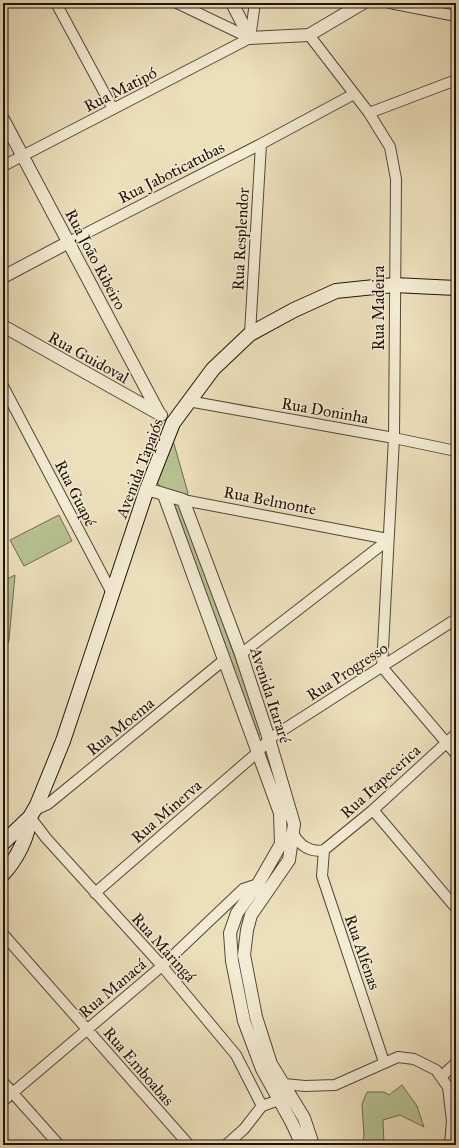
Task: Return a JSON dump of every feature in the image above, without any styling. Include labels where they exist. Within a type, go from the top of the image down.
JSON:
[{"type":"main road","name":"Avenida Tapajós","points":[[3,874],[20,849],[32,814],[63,741],[113,595],[147,489],[173,423],[188,401],[213,369],[250,334],[294,310],[336,291],[394,285],[456,288]]},
{"type":"main road","name":"Avenida Tapajós","points":[[3,843],[32,814]]},
{"type":"street","points":[[56,3],[113,109]]},
{"type":"street","points":[[177,3],[250,38],[309,35],[363,3]]},
{"type":"street","points":[[232,3],[250,38]]},
{"type":"street","points":[[250,38],[255,3]]},
{"type":"street","points":[[390,3],[456,16]]},
{"type":"street","name":"Rua Madeira","points":[[309,35],[369,113],[390,146],[396,180],[394,438],[382,667]]},
{"type":"street","name":"Rua Matipó","points":[[3,166],[250,38]]},
{"type":"street","points":[[369,113],[456,80]]},
{"type":"street","name":"Rua Jaboticatubas","points":[[3,277],[354,94]]},
{"type":"street","name":"Rua João Ribeiro","points":[[3,119],[160,415]]},
{"type":"street","name":"Rua Resplendor","points":[[250,334],[260,144]]},
{"type":"street","name":"Rua Guidoval","points":[[3,326],[173,423]]},
{"type":"street","points":[[122,394],[135,390],[141,378]]},
{"type":"street","name":"Rua Guapé","points":[[3,386],[8,405],[113,595]]},
{"type":"street","name":"Rua Doninha","points":[[188,401],[394,438],[456,451]]},
{"type":"street","name":"Rua Belmonte","points":[[147,489],[183,500],[388,540]]},
{"type":"street","name":"Avenida Itararé","points":[[164,495],[280,813],[280,844],[258,884],[237,913],[230,933],[232,961],[244,1021],[262,1069],[302,1145]]},
{"type":"street","name":"Avenida Itararé","points":[[183,500],[241,654],[269,739],[294,824],[289,860],[251,915],[247,930],[244,955],[256,1017],[271,1064],[304,1118],[313,1145]]},
{"type":"street","points":[[241,654],[388,540]]},
{"type":"street","name":"Rua Progresso","points":[[258,752],[269,739],[456,619]]},
{"type":"street","name":"Rua Moema","points":[[32,814],[48,804],[224,660]]},
{"type":"street","points":[[382,667],[456,754]]},
{"type":"street","name":"Rua Itapecerica","points":[[324,850],[372,810],[456,734]]},
{"type":"street","name":"Rua Minerva","points":[[95,893],[258,752]]},
{"type":"street","points":[[372,810],[456,908]]},
{"type":"street","name":"Rua Maringá","points":[[32,814],[46,838],[162,966],[236,1055],[262,1106]]},
{"type":"street","points":[[293,833],[298,843],[306,848],[317,852],[324,850]]},
{"type":"street","name":"Rua Alfenas","points":[[324,850],[322,876],[384,1062]]},
{"type":"street","name":"Rua Manacá","points":[[3,1100],[162,966],[243,889],[258,884]]},
{"type":"street","name":"Rua Emboabas","points":[[3,934],[189,1145]]},
{"type":"street","points":[[284,1084],[335,1085],[398,1057],[414,1059],[436,1070],[448,1086],[452,1121],[450,1145]]},
{"type":"street","points":[[441,1077],[456,1063]]},
{"type":"street","points":[[3,1082],[59,1145]]},
{"type":"street","points":[[226,1145],[244,1129],[262,1106],[279,1100]]},
{"type":"green space","points":[[172,437],[188,493],[182,509],[262,733],[256,737],[176,509],[157,482]]},
{"type":"green space","points":[[59,515],[72,541],[24,566],[10,540]]},
{"type":"green space","points":[[15,575],[9,640],[3,658],[3,581]]},
{"type":"green space","points":[[402,1085],[417,1106],[424,1127],[400,1115],[383,1120],[384,1145],[362,1145],[364,1136],[362,1104],[367,1092],[384,1092],[389,1095]]}]
